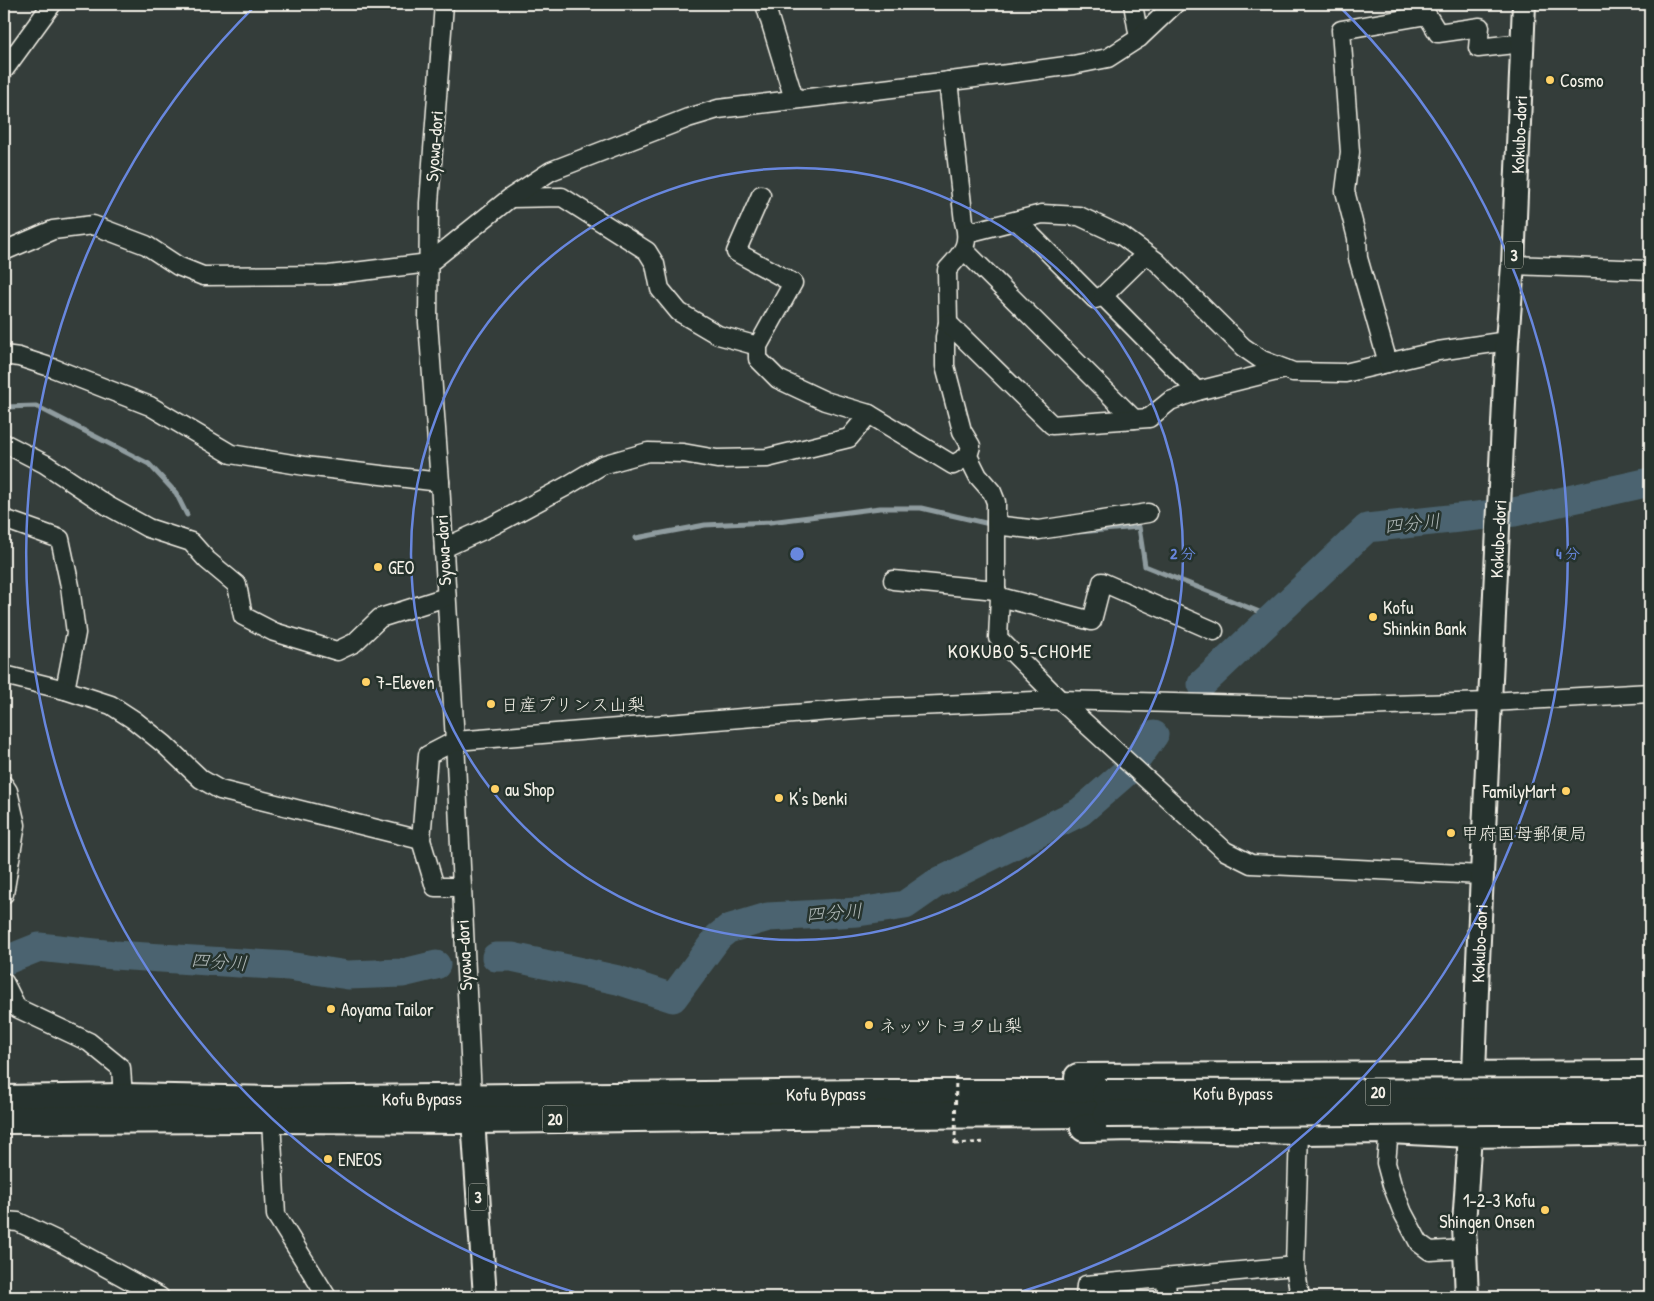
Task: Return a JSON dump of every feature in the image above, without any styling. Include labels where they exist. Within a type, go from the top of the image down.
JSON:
[{"type":"highway","points":[[869,1104],[949,1077],[1650,1074]]},
{"type":"highway","name":"Kofu Bypass","points":[[1106,1104],[1650,1092]]},
{"type":"highway","name":"Kofu Bypass","points":[[4,1099],[123,1097],[270,1100],[472,1108]]},
{"type":"highway","points":[[869,1104],[948,1129],[1135,1127],[1299,1131],[1389,1130],[1470,1134],[1650,1131]]},
{"type":"highway","name":"Kofu Bypass","points":[[4,1120],[271,1119],[472,1108],[869,1104],[1106,1104],[1650,1112]]},
{"type":"main road","name":"Kokubo-dori","points":[[1474,1074],[1499,506],[1507,342],[1513,265],[1524,4]]},
{"type":"main road","name":"3","points":[[1467,1297],[1464,1225],[1474,1074]]},
{"type":"main road","name":"3","points":[[472,1108],[485,1297]]},
{"type":"street","points":[[4,70],[52,4]]},
{"type":"street","name":"Syowa-dori","points":[[444,4],[429,203],[428,322],[440,482],[455,741],[472,1108]]},
{"type":"street","points":[[765,4],[794,99]]},
{"type":"street","points":[[1133,4],[1139,38]]},
{"type":"street","points":[[4,251],[52,230],[92,225],[146,245],[178,266],[203,276],[330,275],[429,263],[510,198],[551,171],[688,118],[718,109],[1073,65],[1108,58],[1139,38],[1175,4]]},
{"type":"street","points":[[1388,363],[1358,258],[1357,238],[1345,191],[1350,152],[1341,30],[1427,15],[1438,33],[1480,27],[1478,48],[1523,43]]},
{"type":"street","points":[[948,81],[966,241],[1134,419]]},
{"type":"street","points":[[761,195],[736,252],[793,283],[758,346],[758,359],[778,379],[825,401],[870,414],[952,465],[968,456]]},
{"type":"street","points":[[510,198],[562,197],[647,251],[654,264],[660,289],[679,312],[718,335],[758,346]]},
{"type":"street","points":[[1482,875],[1251,864],[1225,851],[1218,845],[1060,700],[998,638],[996,502],[992,492],[978,476],[968,456],[971,446],[962,431],[945,366],[945,337],[948,323],[948,270],[966,241],[1017,221],[1042,214],[1079,216],[1122,236],[1156,261],[1243,346],[1262,360],[1292,372],[1345,373],[1438,351],[1507,342]]},
{"type":"street","points":[[1017,221],[1095,299],[1103,296],[1146,254]]},
{"type":"street","points":[[1513,265],[1650,270]]},
{"type":"street","points":[[1103,296],[1197,391]]},
{"type":"street","points":[[948,323],[1052,424],[1149,418],[1170,401],[1197,391],[1285,369]]},
{"type":"street","points":[[4,355],[19,357],[45,366],[150,406],[231,454],[305,466],[440,482]]},
{"type":"street","points":[[444,548],[494,525],[602,465],[648,452],[683,453],[717,459],[766,458],[849,438],[870,414]]},
{"type":"street","points":[[4,443],[45,464],[108,506],[148,528],[191,542],[207,560],[237,585],[243,616],[274,632],[337,651],[354,642],[380,618],[446,597]]},
{"type":"street","points":[[997,520],[1002,526],[1039,530],[1148,513]]},
{"type":"street","points":[[4,520],[60,539],[70,586],[76,633],[65,690]]},
{"type":"street","points":[[893,580],[998,593],[1092,621],[1102,582],[1214,631]]},
{"type":"street","points":[[4,675],[65,690],[111,705],[134,720],[164,744],[200,779],[220,790],[421,840]]},
{"type":"street","points":[[461,887],[434,886],[421,840],[428,755],[455,741],[868,708],[1060,700],[1323,707],[1490,702],[1650,693]]},
{"type":"street","points":[[4,785],[8,791],[16,825],[8,852],[4,894]]},
{"type":"street","points":[[4,982],[17,1008],[89,1042],[121,1068],[123,1097]]},
{"type":"street","points":[[271,1119],[276,1215],[327,1297]]},
{"type":"street","points":[[1389,1130],[1386,1163],[1403,1213],[1419,1243],[1430,1251],[1464,1249]]},
{"type":"street","points":[[1299,1131],[1295,1266],[1300,1297]]},
{"type":"street","points":[[4,1220],[18,1222],[58,1241],[160,1297]]},
{"type":"street","points":[[1085,1297],[1086,1285],[1295,1266]]},
{"type":"street","points":[[1166,1278],[1167,1297]]},
{"type":"path","points":[[956,1072],[955,1144],[987,1142]]},
{"type":"waterway","points":[[4,407],[36,406],[149,464],[176,493],[187,515]]},
{"type":"waterway","name":"四分川","points":[[1202,684],[1367,528],[1514,512],[1650,482]]},
{"type":"waterway","points":[[636,538],[705,525],[770,522],[880,508],[921,508],[994,525]]},
{"type":"waterway","points":[[1078,532],[1139,527],[1145,566],[1272,617]]},
{"type":"waterway","name":"四分川","points":[[496,957],[512,957],[618,980],[673,998],[718,937],[728,929],[768,917],[858,912],[905,905],[935,884],[1080,812],[1126,772],[1154,735]]},
{"type":"waterway","name":"四分川","points":[[4,961],[39,947],[114,955],[288,966],[348,975],[403,973],[436,965]]},
{"type":"place","name":"Cosmo","points":[[1550,80]]},
{"type":"place","name":"GEO","points":[[378,567]]},
{"type":"place","name":"Kofu Shinkin Bank","points":[[1373,617]]},
{"type":"place","name":"7-Eleven","points":[[366,682]]},
{"type":"place","name":"日産プリンス山梨","points":[[491,704]]},
{"type":"place","name":"au Shop","points":[[495,789]]},
{"type":"place","name":"FamilyMart","points":[[1566,791]]},
{"type":"place","name":"K's Denki","points":[[779,798]]},
{"type":"place","name":"甲府国母郵便局","points":[[1451,833]]},
{"type":"place","name":"Aoyama Tailor","points":[[331,1009]]},
{"type":"place","name":"ネッツトヨタ山梨","points":[[869,1025]]},
{"type":"place","name":"ENEOS","points":[[328,1159]]},
{"type":"place","name":"1-2-3 Kofu Shingen Onsen","points":[[1545,1210]]},
{"type":"district","name":"KOKUBO 5-CHOME","points":[[1020,651]]}]
